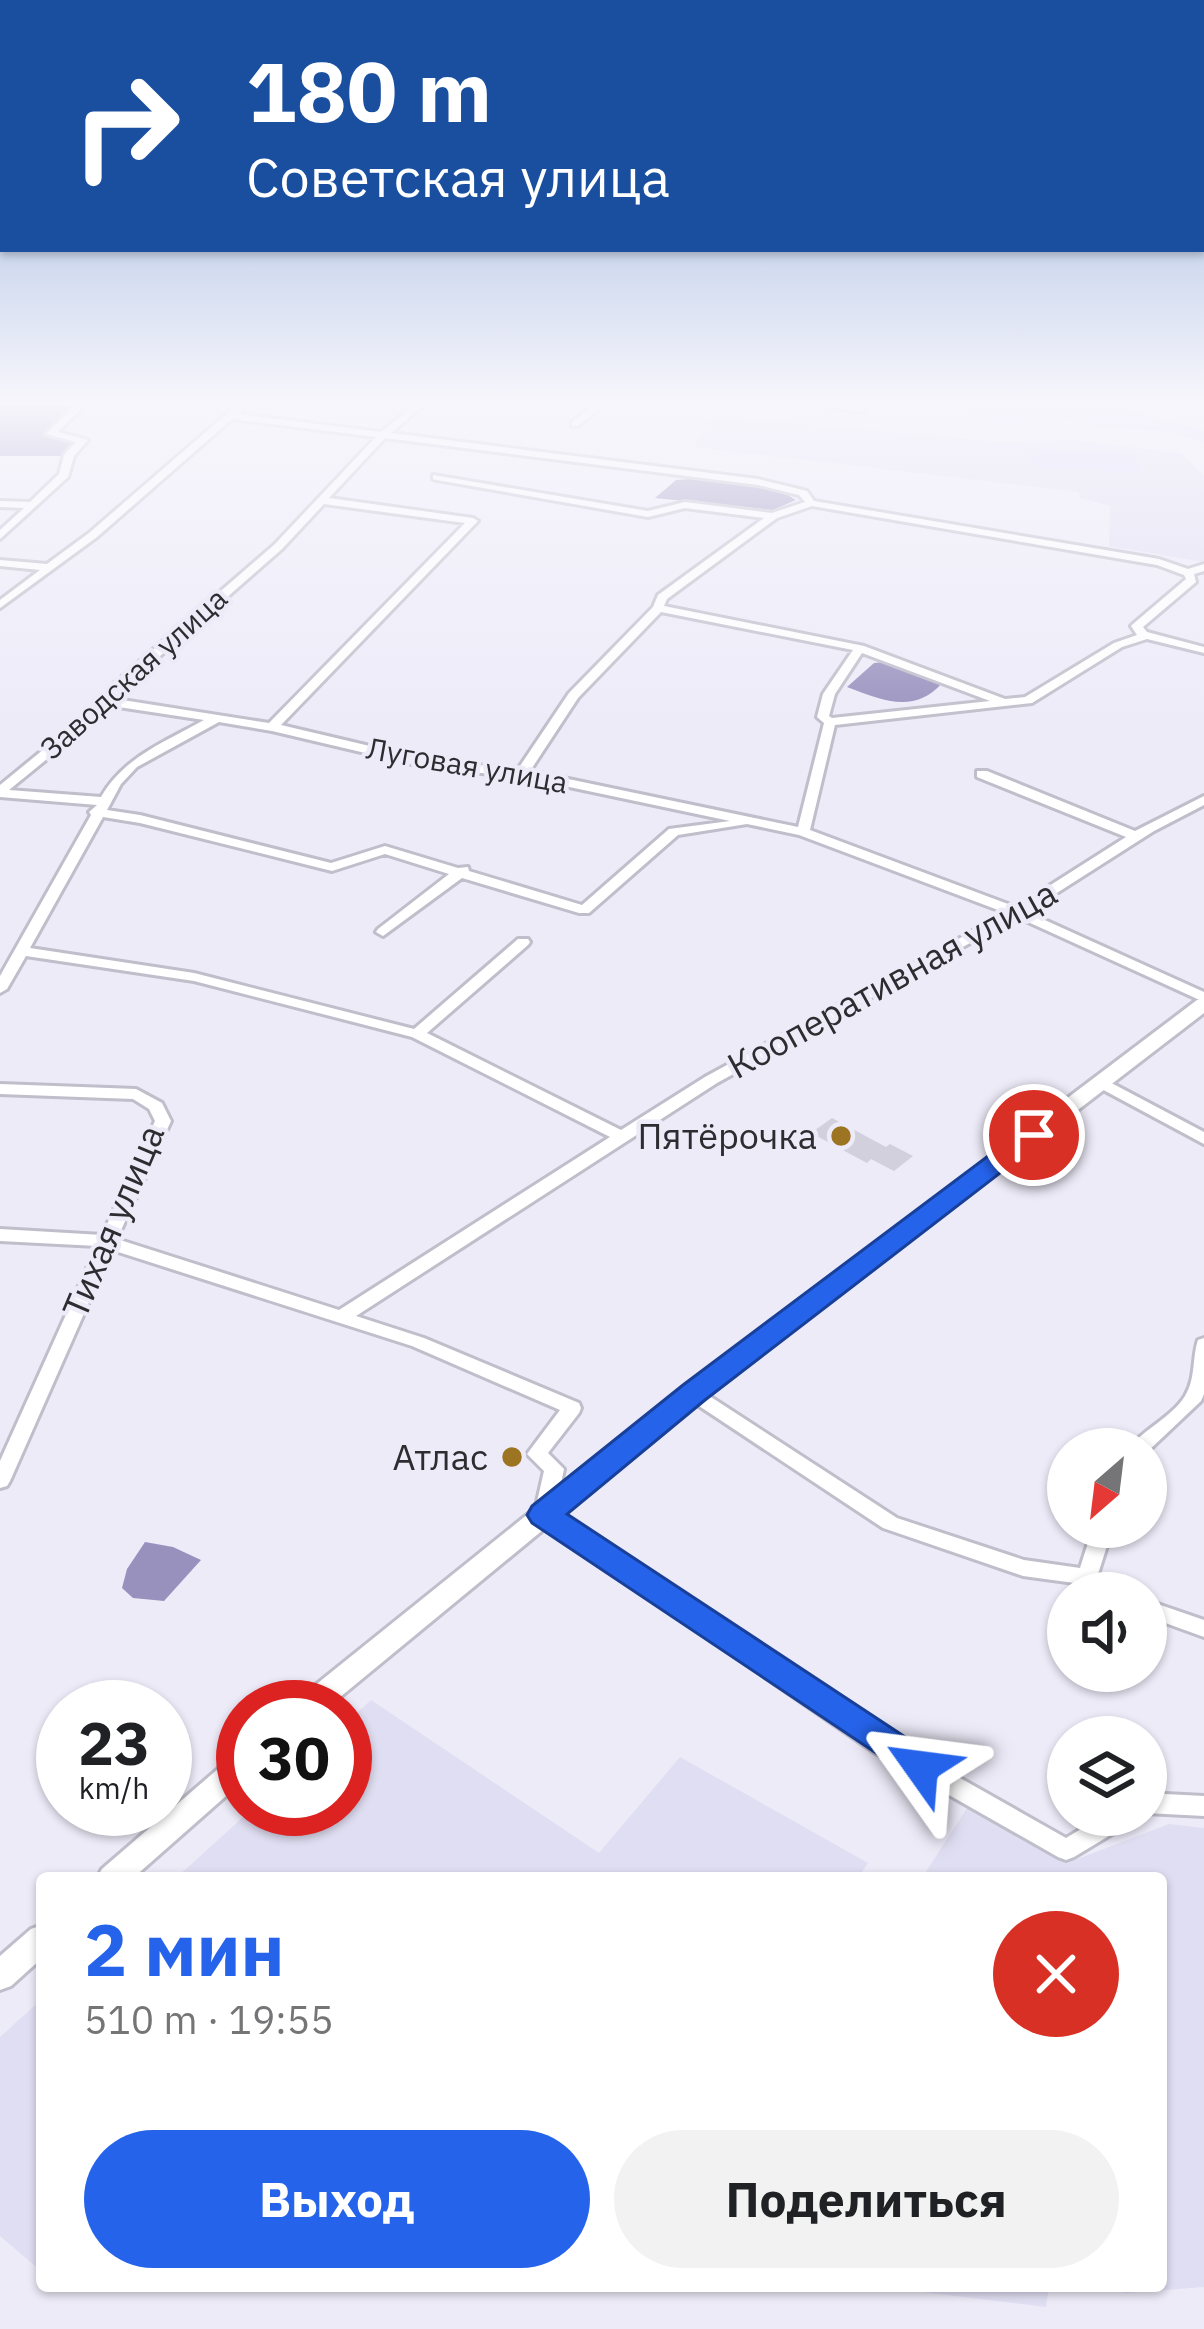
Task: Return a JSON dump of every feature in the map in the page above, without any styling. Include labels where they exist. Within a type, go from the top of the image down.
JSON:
[{"type":"street","points":[[0,536],[22,514]]},
{"type":"street","points":[[0,605],[118,514]]},
{"type":"street","name":"Заводская улица","points":[[0,792],[109,702],[114,690],[278,547],[308,514]]},
{"type":"street","points":[[272,727],[473,521],[422,514]]},
{"type":"street","points":[[749,514],[773,517]]},
{"type":"street","points":[[522,773],[573,696],[658,608],[662,597],[782,514]]},
{"type":"street","points":[[874,514],[1159,562],[1188,573],[1192,580],[1186,587],[1137,626],[1145,635],[1204,650]]},
{"type":"street","points":[[0,563],[46,568]]},
{"type":"street","points":[[1188,573],[1204,567]]},
{"type":"street","points":[[658,608],[860,648],[1007,702]]},
{"type":"street","points":[[860,648],[829,694],[823,717],[830,722],[1028,700],[1118,645],[1145,635]]},
{"type":"street","name":"Луговая улица","points":[[109,702],[272,727],[429,764],[522,773],[803,832],[1017,912],[1204,1001]]},
{"type":"street","name":"Заводская улица","points":[[0,989],[6,968],[22,951],[99,806],[133,764],[216,719]]},
{"type":"street","points":[[803,832],[830,722]]},
{"type":"street","points":[[982,775],[1138,836]]},
{"type":"street","points":[[0,792],[99,806],[332,867],[385,850],[584,910],[674,832],[754,821]]},
{"type":"street","name":"Кооперативная улица","points":[[344,1316],[784,1037],[1017,912],[1204,800]]},
{"type":"street","points":[[382,932],[463,870]]},
{"type":"street","points":[[417,1034],[523,942]]},
{"type":"street","points":[[22,951],[194,976],[417,1034],[622,1137]]},
{"type":"street","points":[[341,1680],[694,1393],[1204,1001]]},
{"type":"street","points":[[1102,1083],[1204,1138]]},
{"type":"street","name":"Тихая улица","points":[[0,1089],[136,1094],[156,1106],[164,1120],[104,1241],[40,1400],[0,1481]]},
{"type":"street","points":[[0,1235],[104,1241],[421,1343],[572,1408],[537,1454],[554,1469],[544,1515]]},
{"type":"street","points":[[1162,1428],[1192,1401],[1203,1372],[1204,1344]]},
{"type":"street","points":[[694,1393],[890,1523],[1023,1568],[1051,1572]]},
{"type":"street","points":[[544,1515],[885,1747],[1066,1850],[1089,1836]]},
{"type":"street","points":[[1167,1615],[1204,1629]]},
{"type":"street","points":[[119,1872],[216,1787]]},
{"type":"street","points":[[1167,1804],[1204,1806]]},
{"type":"street","points":[[0,1976],[36,1944]]},
{"type":"shaded area","points":[[1110,514],[1204,514],[1204,562],[1109,546]]},
{"type":"shaded area","points":[[885,662],[942,683],[909,702],[885,700],[847,687],[874,663]]},
{"type":"shaded area","points":[[145,1542],[173,1547],[201,1560],[164,1601],[133,1598],[122,1588],[127,1569]]},
{"type":"shaded area","points":[[372,1701],[599,1853],[680,1757],[868,1863],[862,1872],[183,1872],[222,1836],[372,1836]]},
{"type":"shaded area","points":[[967,1808],[1075,1860],[1138,1836],[1167,1836],[1169,1824],[1204,1828],[1204,2287],[1167,2290],[1167,1872],[926,1872]]},
{"type":"shaded area","points":[[36,2004],[36,2267],[0,2236],[0,2037]]},
{"type":"shaded area","points":[[922,2292],[1048,2292],[1046,2307]]},
{"type":"building","name":"Пятёрочка","points":[[832,1118],[913,1156],[894,1171],[871,1159],[867,1163],[811,1133]]},
{"type":"place","name":"Пятёрочка","points":[[841,1136]]},
{"type":"place","name":"Атлас","points":[[512,1457]]},
{"type":"route","points":[[921,1767],[544,1515],[694,1393],[1034,1135]]}]
